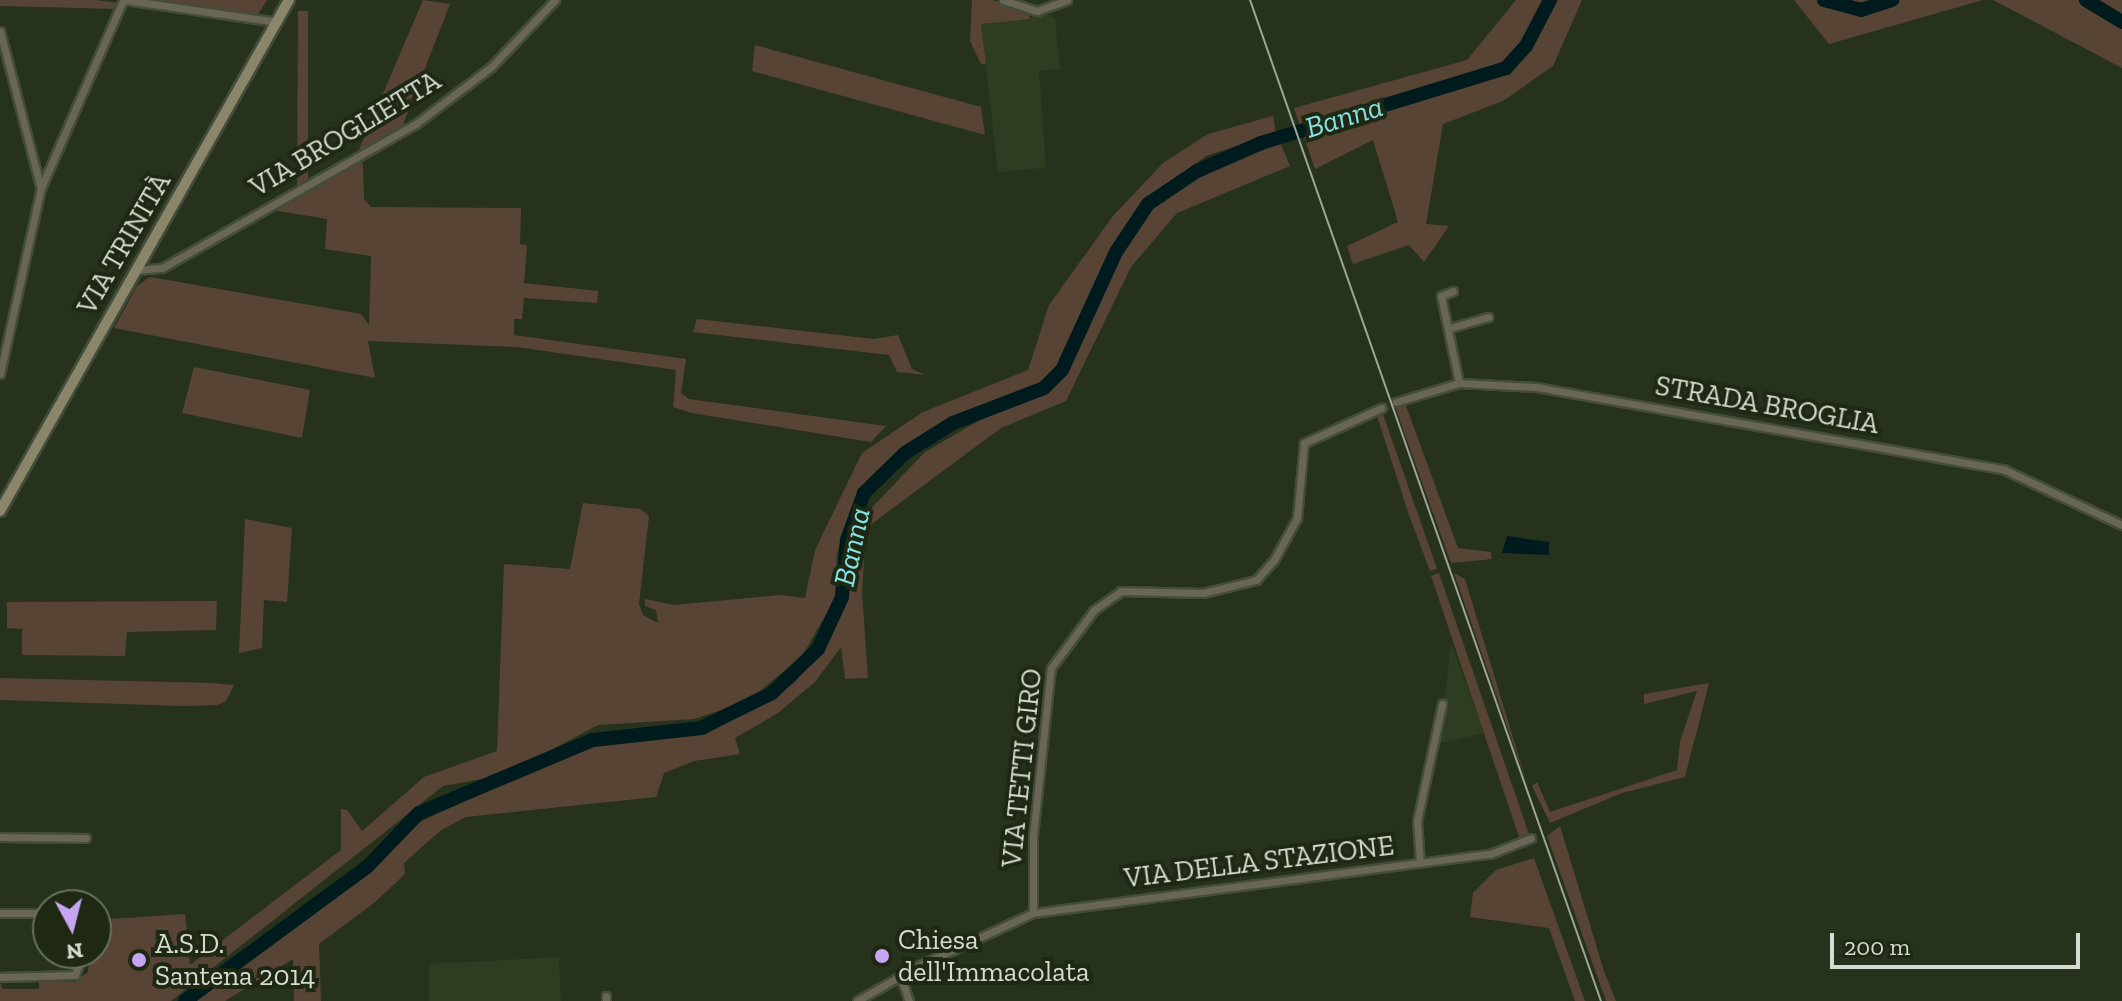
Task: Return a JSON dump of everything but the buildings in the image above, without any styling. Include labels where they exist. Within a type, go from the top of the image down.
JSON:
[{"type":"street","points":[[0,374],[41,188],[124,0],[273,22]]},
{"type":"street","name":"VIA TRINITÀ","points":[[0,511],[273,22],[289,0]]},
{"type":"street","name":"VIA BROGLIETTA","points":[[137,270],[162,268],[417,123],[491,67],[555,0]]},
{"type":"street","points":[[1003,0],[1037,11],[1067,0]]},
{"type":"street","points":[[0,31],[41,188]]},
{"type":"street","points":[[1453,291],[1441,296],[1459,383]]},
{"type":"street","points":[[1450,328],[1488,317]]},
{"type":"street","name":"STRADA BROGLIA","points":[[1396,402],[1459,383],[1536,387],[2005,470],[2122,525]]},
{"type":"street","name":"VIA TETTI GIRO","points":[[1033,913],[1039,770],[1048,682],[1059,651],[1113,594],[1133,589],[1203,593],[1256,580],[1274,560],[1297,518],[1304,443],[1381,408]]},
{"type":"street","points":[[1420,863],[1417,821],[1442,704]]},
{"type":"street","points":[[0,837],[86,838]]},
{"type":"street","name":"VIA DELLA STAZIONE","points":[[1033,913],[1490,854],[1531,838]]},
{"type":"street","points":[[0,913],[32,913]]},
{"type":"street","points":[[857,1001],[900,975],[1033,913]]},
{"type":"street","points":[[0,977],[75,975],[77,969]]},
{"type":"street","points":[[900,975],[909,1001]]},
{"type":"shaded area","points":[[0,0],[96,0],[119,3],[117,9],[0,6]]},
{"type":"shaded area","points":[[150,0],[267,0],[257,16]]},
{"type":"shaded area","points":[[423,0],[450,4],[401,130],[358,152]]},
{"type":"shaded area","points":[[972,0],[993,0],[1029,11],[1029,19],[981,24],[986,64],[981,64],[970,41]]},
{"type":"shaded area","points":[[1516,0],[1582,0],[1553,66],[1503,101],[1443,124],[1426,224],[1449,226],[1424,262],[1409,245],[1353,264],[1347,246],[1398,222],[1373,140],[1315,169],[1294,108],[1467,60]]},
{"type":"shaded area","points":[[1794,0],[1983,0],[1829,44]]},
{"type":"shaded area","points":[[1993,0],[2122,0],[2122,68]]},
{"type":"shaded area","points":[[298,11],[308,11],[308,179],[297,186]]},
{"type":"shaded area","points":[[1047,15],[1055,19],[1060,69],[1039,71],[1046,168],[998,172],[981,24]]},
{"type":"shaded area","points":[[755,45],[981,107],[985,135],[752,71]]},
{"type":"shaded area","points":[[1273,116],[1276,133],[1206,156],[1147,200],[1113,246],[1059,364],[1042,383],[952,416],[904,448],[859,490],[837,553],[835,599],[802,656],[748,701],[694,719],[598,725],[504,775],[443,786],[171,1001],[0,1001],[0,982],[3,989],[39,989],[39,982],[75,982],[88,969],[112,969],[112,919],[185,914],[190,965],[341,850],[341,809],[347,810],[362,831],[424,777],[497,751],[504,564],[570,569],[583,503],[640,509],[649,516],[639,604],[643,615],[658,623],[656,610],[645,606],[645,599],[674,605],[780,595],[805,598],[815,550],[862,453],[923,412],[1028,370],[1049,305],[1113,216],[1163,163],[1208,134]]},
{"type":"shaded area","points":[[1280,142],[1290,166],[1177,213],[1131,267],[1066,401],[1001,428],[866,528],[862,592],[868,678],[845,679],[841,647],[815,682],[778,713],[735,738],[740,754],[694,761],[664,773],[656,797],[466,817],[441,830],[404,863],[405,874],[374,903],[319,944],[321,1001],[294,1001],[293,959],[225,1001],[192,1001],[372,866],[411,826],[570,753],[613,740],[707,734],[793,684],[820,654],[844,605],[859,521],[925,452],[987,416],[1047,393],[1066,371],[1118,257],[1148,211],[1197,174]]},
{"type":"shaded area","points":[[358,160],[363,164],[364,199],[371,207],[521,208],[520,244],[527,245],[524,283],[598,291],[597,303],[524,298],[522,319],[514,319],[514,335],[686,359],[681,393],[689,399],[886,426],[871,442],[692,413],[673,407],[676,370],[517,347],[368,341],[375,378],[114,328],[137,286],[150,277],[361,314],[369,325],[371,256],[325,249],[327,219],[266,209]]},
{"type":"shaded area","points":[[697,319],[874,339],[898,335],[912,369],[925,375],[897,372],[889,355],[693,332]]},
{"type":"shaded area","points":[[194,367],[310,390],[302,438],[182,413]]},
{"type":"shaded area","points":[[1405,403],[1458,548],[1491,552],[1492,559],[1451,563],[1395,407]]},
{"type":"shaded area","points":[[1383,414],[1437,569],[1430,571],[1409,515],[1377,416]]},
{"type":"shaded area","points":[[245,519],[292,528],[287,602],[264,600],[262,648],[239,653]]},
{"type":"shaded area","points":[[1439,573],[1529,834],[1519,837],[1431,576]]},
{"type":"shaded area","points":[[1454,573],[1465,579],[1527,784]]},
{"type":"shaded area","points":[[217,601],[216,630],[127,632],[125,656],[22,655],[22,629],[7,628],[7,602]]},
{"type":"shaded area","points":[[1451,643],[1484,733],[1440,743]]},
{"type":"shaded area","points":[[0,678],[234,685],[226,701],[217,705],[184,706],[0,700]]},
{"type":"shaded area","points":[[1709,683],[1685,777],[1622,793],[1550,823],[1532,786],[1537,782],[1550,812],[1677,770],[1680,741],[1697,691],[1644,704],[1644,694]]},
{"type":"shaded area","points":[[1560,826],[1616,1001],[1606,1001],[1547,836]]},
{"type":"shaded area","points":[[1534,858],[1585,1001],[1575,1001],[1549,928],[1470,917],[1473,893],[1496,870]]},
{"type":"shaded area","points":[[559,957],[561,1001],[429,1001],[429,964]]},
{"type":"water","points":[[1507,536],[1549,542],[1549,555],[1502,553]]},
{"type":"waterway","name":"Banna","points":[[185,1001],[367,867],[419,813],[593,740],[701,728],[772,693],[818,649],[842,597],[847,540],[864,493],[905,453],[953,423],[1044,388],[1062,370],[1116,252],[1148,204],[1197,171],[1261,143],[1506,68],[1526,46],[1550,0]]},
{"type":"waterway","name":"Banna","points":[[1824,0],[1861,10],[1892,0]]},
{"type":"waterway","name":"Banna","points":[[2086,0],[2122,22]]},
{"type":"tunnel","points":[[1381,408],[1396,402]]},
{"type":"railway","points":[[1250,0],[1601,1001]]},
{"type":"place","name":"Chiesa dell'Immacolata","points":[[882,956]]},
{"type":"place","name":"A.S.D. Santena 2014","points":[[139,960]]}]
